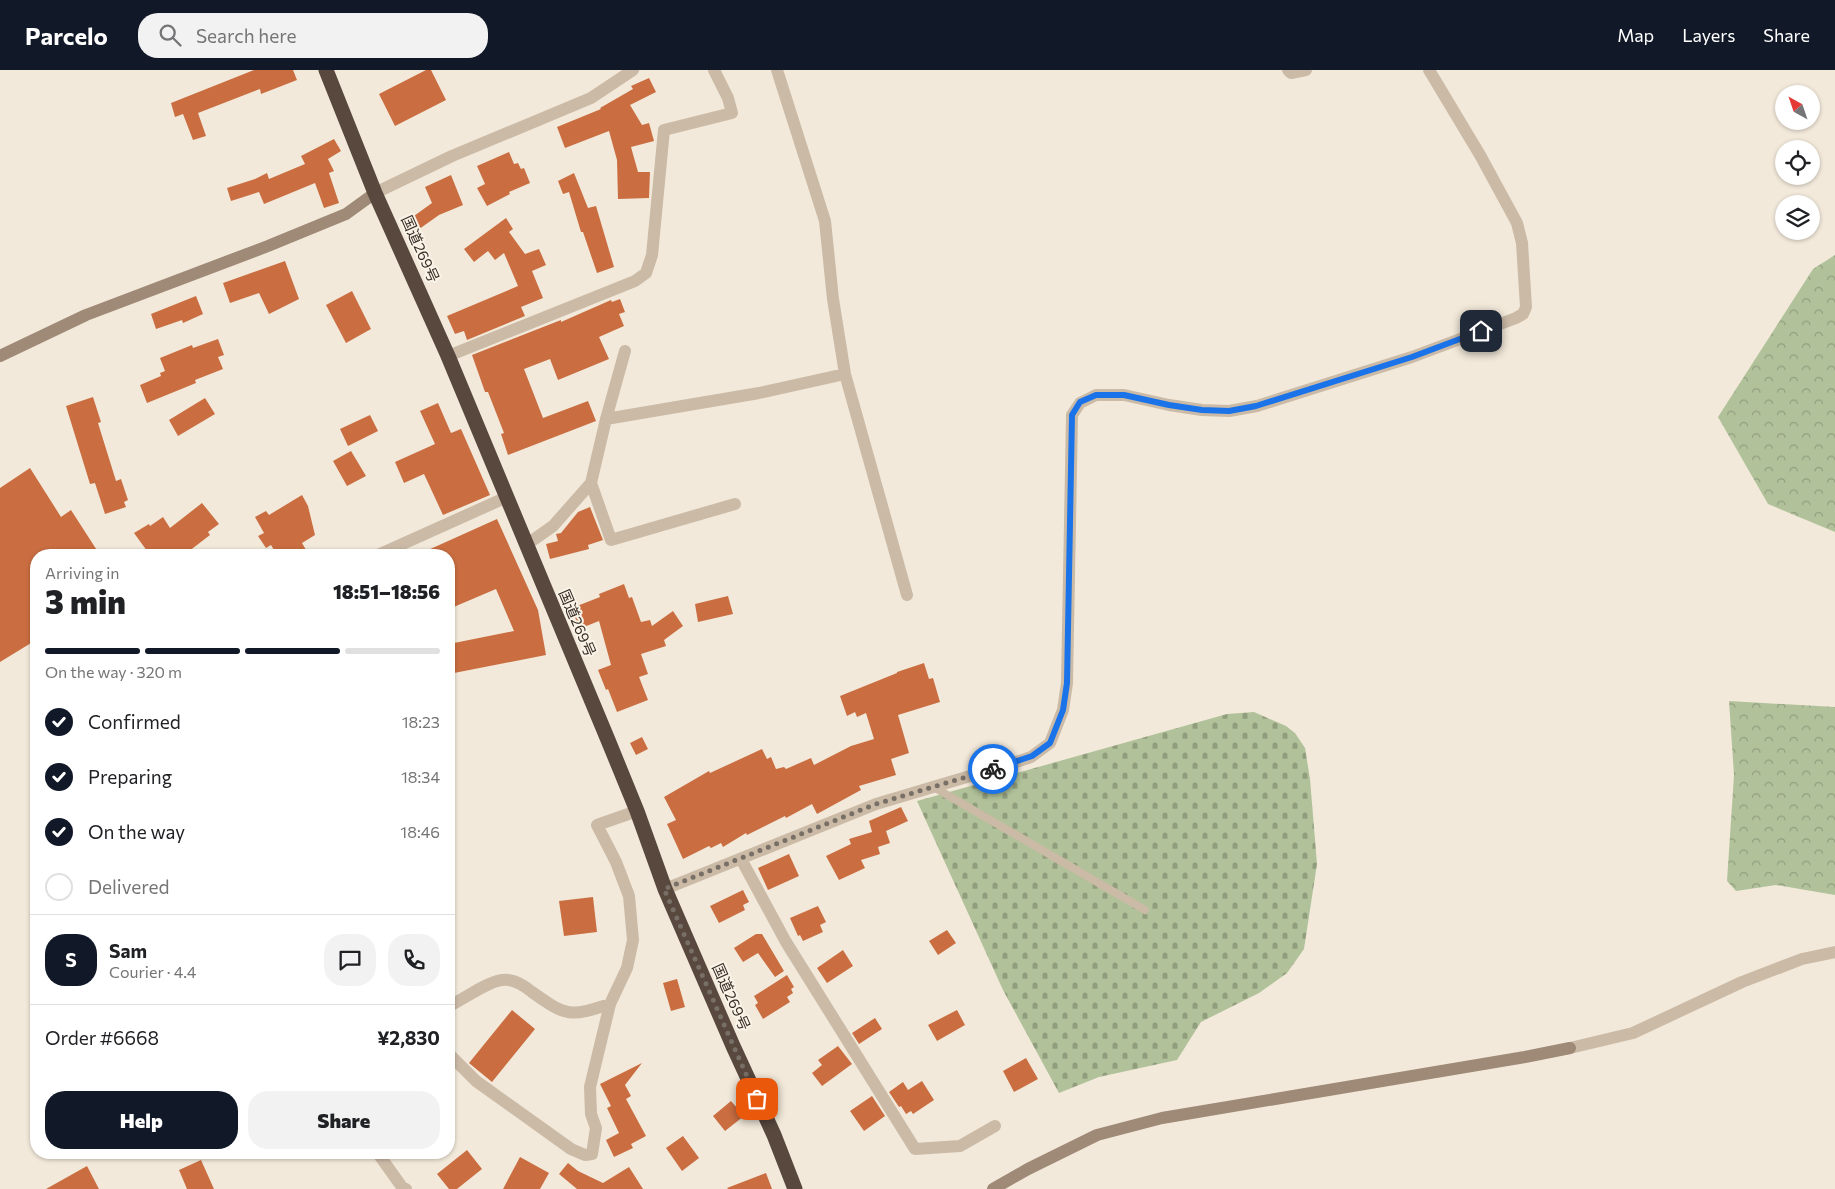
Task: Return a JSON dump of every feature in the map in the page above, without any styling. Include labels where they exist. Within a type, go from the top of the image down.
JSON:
[{"type":"highway","name":"国道269号","points":[[326,70],[375,193],[448,356],[637,811],[664,889],[774,1135],[795,1189]]},
{"type":"street","points":[[0,356],[86,315],[268,246],[346,214],[375,193],[452,156],[591,98],[633,70]]},
{"type":"street","points":[[448,356],[635,281],[646,273],[652,255],[664,130],[732,113],[728,98],[714,70]]},
{"type":"street","points":[[777,70],[824,221],[832,298],[845,374],[907,595]]},
{"type":"street","points":[[1288,70],[1291,73],[1306,70]]},
{"type":"street","points":[[664,889],[876,804],[1032,756],[1050,743],[1063,710],[1067,683],[1072,415],[1080,402],[1096,395],[1124,395],[1202,410],[1229,411],[1256,406],[1412,357],[1516,318],[1522,314],[1526,307],[1522,243],[1517,223],[1480,155],[1429,70]]},
{"type":"street","points":[[526,545],[553,526],[591,484],[606,419],[625,351]]},
{"type":"street","points":[[606,419],[759,393],[845,374]]},
{"type":"street","points":[[591,484],[611,540],[736,504]]},
{"type":"street","points":[[391,549],[507,497]]},
{"type":"street","points":[[455,1060],[476,1081],[571,1149],[586,1155],[592,1154],[596,1128],[591,1114],[590,1087],[610,1004],[628,968],[632,940],[629,896],[616,862],[597,825],[637,811]]},
{"type":"street","points":[[741,859],[786,942],[915,1149],[960,1146],[995,1126]]},
{"type":"street","points":[[993,1189],[1028,1169],[1097,1135],[1162,1118],[1525,1057],[1633,1033],[1742,982],[1802,960],[1835,952]]},
{"type":"street","points":[[455,1004],[488,984],[508,980],[522,985],[557,1010],[570,1013],[586,1012],[610,1004]]},
{"type":"street","points":[[382,1159],[402,1187],[406,1189]]},
{"type":"lane","points":[[932,786],[1145,910]]},
{"type":"green space","points":[[1835,255],[1835,532],[1768,504],[1718,417],[1813,269]]},
{"type":"green space","points":[[1729,701],[1835,707],[1835,895],[1776,885],[1736,891],[1727,881],[1734,775]]},
{"type":"green space","points":[[1254,712],[1286,726],[1295,733],[1305,748],[1310,779],[1317,864],[1304,949],[1287,973],[1259,993],[1201,1022],[1177,1060],[1099,1077],[1059,1093],[1003,990],[917,801],[1227,714]]},
{"type":"building","points":[[254,70],[293,70],[297,80],[261,94],[260,89],[198,113],[206,136],[193,140],[183,114],[175,117],[171,103]]},
{"type":"building","points":[[426,70],[431,70],[446,100],[395,126],[379,94]]},
{"type":"building","points":[[649,78],[656,92],[630,105],[642,125],[649,123],[654,141],[631,147],[638,172],[650,172],[649,198],[618,199],[617,160],[609,131],[565,148],[557,127],[601,109],[633,89],[631,86]]},
{"type":"building","points":[[334,139],[341,151],[328,159],[334,171],[329,173],[339,203],[324,208],[315,183],[264,204],[259,192],[231,201],[227,188],[267,173],[269,179],[305,164],[301,156]]},
{"type":"building","points":[[509,152],[514,164],[518,163],[521,169],[524,168],[530,183],[509,192],[510,194],[487,206],[477,188],[485,184],[477,166]]},
{"type":"building","points":[[574,173],[588,208],[596,206],[614,267],[597,273],[583,232],[581,232],[569,192],[563,194],[558,181]]},
{"type":"building","points":[[451,175],[463,205],[439,215],[415,232],[407,221],[432,203],[425,187]]},
{"type":"building","points":[[506,218],[513,229],[509,232],[525,254],[539,249],[546,265],[532,271],[543,298],[521,307],[525,316],[467,340],[464,331],[455,334],[447,316],[518,286],[504,253],[495,260],[488,251],[474,262],[464,249]]},
{"type":"building","points":[[285,261],[299,299],[269,314],[259,293],[230,303],[223,283]]},
{"type":"building","points":[[352,291],[371,329],[346,343],[326,305]]},
{"type":"building","points":[[196,296],[203,314],[183,323],[182,320],[156,329],[151,314]]},
{"type":"building","points":[[620,299],[625,312],[619,314],[624,326],[599,337],[609,359],[558,380],[550,359],[524,369],[543,418],[588,401],[596,421],[508,455],[501,434],[504,433],[488,392],[485,392],[472,355],[561,320],[561,322],[611,300],[612,302]]},
{"type":"building","points":[[218,339],[224,355],[218,357],[223,369],[195,380],[196,383],[147,403],[140,385],[161,376],[160,373],[165,371],[160,358],[192,345],[193,348]]},
{"type":"building","points":[[93,397],[101,422],[98,423],[116,481],[121,479],[128,500],[124,502],[126,507],[105,514],[95,483],[90,484],[66,406]]},
{"type":"building","points":[[205,398],[215,414],[178,436],[169,420]]},
{"type":"building","points":[[438,403],[451,433],[461,429],[490,495],[443,515],[424,474],[404,483],[395,462],[435,444],[420,411]]},
{"type":"building","points":[[370,415],[378,431],[348,446],[340,429]]},
{"type":"building","points":[[351,451],[366,476],[347,486],[333,461]]},
{"type":"building","points":[[30,468],[61,517],[71,510],[96,549],[30,549],[30,644],[0,662],[0,488]]},
{"type":"building","points":[[302,495],[308,506],[315,535],[302,543],[306,549],[273,549],[271,545],[266,548],[258,536],[264,533],[255,517],[266,511],[269,515]]},
{"type":"building","points":[[202,503],[219,524],[208,532],[210,535],[192,549],[146,549],[134,533],[149,524],[150,526],[163,517],[170,528]]},
{"type":"building","points":[[590,507],[603,540],[588,545],[589,549],[550,559],[546,544],[558,541],[556,534],[561,533],[578,512]]},
{"type":"building","points":[[497,519],[538,610],[546,655],[455,673],[455,643],[514,631],[496,589],[455,606],[455,549],[430,549]]},
{"type":"building","points":[[624,584],[629,598],[632,597],[641,622],[650,620],[652,626],[673,611],[683,626],[664,640],[666,646],[641,654],[648,674],[639,677],[648,700],[617,712],[598,670],[611,665],[599,621],[579,629],[572,608],[600,597],[599,594]]},
{"type":"building","points":[[728,596],[733,614],[698,622],[695,604]]},
{"type":"building","points":[[924,663],[929,679],[933,678],[940,702],[898,715],[909,753],[891,759],[896,775],[859,786],[861,790],[817,814],[812,804],[786,818],[785,816],[747,835],[746,833],[723,847],[721,843],[711,848],[709,846],[683,859],[667,824],[676,820],[664,797],[709,771],[710,773],[762,749],[767,759],[771,757],[776,769],[784,767],[786,769],[811,758],[814,765],[851,746],[874,739],[866,713],[857,717],[855,712],[847,716],[840,696]]},
{"type":"building","points":[[642,737],[648,749],[636,755],[630,743]]},
{"type":"building","points":[[901,807],[908,821],[886,831],[890,843],[878,847],[880,854],[861,860],[865,868],[839,880],[826,856],[851,844],[849,839],[872,832],[869,821]]},
{"type":"building","points":[[789,854],[799,876],[768,890],[758,868]]},
{"type":"building","points":[[743,890],[749,902],[743,905],[745,910],[719,923],[710,906]]},
{"type":"building","points":[[593,897],[597,932],[564,936],[559,901]]},
{"type":"building","points":[[818,906],[826,922],[820,925],[823,932],[803,941],[800,935],[798,936],[790,918]]},
{"type":"building","points":[[947,930],[956,943],[938,955],[929,941]]},
{"type":"building","points":[[756,934],[762,934],[784,971],[775,977],[758,953],[743,962],[734,948]]},
{"type":"building","points":[[843,950],[853,966],[827,983],[817,968]]},
{"type":"building","points":[[787,975],[794,987],[791,989],[793,993],[787,997],[790,1002],[763,1019],[755,1005],[758,1003],[754,996]]},
{"type":"building","points":[[677,979],[685,1007],[671,1011],[663,983]]},
{"type":"building","points":[[512,1010],[535,1029],[492,1082],[469,1063]]},
{"type":"building","points":[[957,1010],[965,1025],[937,1041],[928,1025]]},
{"type":"building","points":[[875,1018],[882,1029],[859,1044],[852,1033]]},
{"type":"building","points":[[838,1046],[852,1064],[822,1086],[812,1073],[822,1065],[818,1060]]},
{"type":"building","points":[[1026,1058],[1038,1079],[1014,1092],[1003,1071]]},
{"type":"building","points":[[642,1063],[625,1085],[631,1096],[626,1099],[646,1136],[631,1144],[633,1148],[614,1157],[606,1140],[619,1133],[607,1108],[611,1106],[600,1084]]},
{"type":"building","points":[[922,1081],[934,1100],[913,1114],[911,1111],[906,1114],[889,1092],[903,1082],[908,1090]]},
{"type":"building","points":[[872,1096],[885,1116],[864,1131],[850,1111]]},
{"type":"building","points":[[731,1101],[744,1116],[725,1131],[713,1116]]},
{"type":"building","points":[[683,1136],[699,1158],[682,1171],[666,1148]]},
{"type":"building","points":[[467,1150],[482,1169],[457,1189],[449,1189],[437,1174]]},
{"type":"building","points":[[520,1157],[549,1173],[540,1189],[503,1189]]},
{"type":"building","points":[[201,1160],[214,1189],[187,1189],[179,1170]]},
{"type":"building","points":[[568,1163],[578,1171],[603,1183],[629,1167],[643,1189],[577,1189],[559,1174]]},
{"type":"building","points":[[87,1166],[99,1189],[46,1189]]},
{"type":"building","points":[[766,1173],[772,1189],[727,1188]]},
{"type":"way so far","points":[[757,1099],[664,889],[876,804],[993,769]]},
{"type":"route","points":[[993,769],[1032,756],[1050,743],[1063,710],[1067,683],[1072,415],[1080,402],[1096,395],[1124,395],[1169,405],[1202,410],[1229,411],[1256,406],[1412,357],[1481,331]]}]
